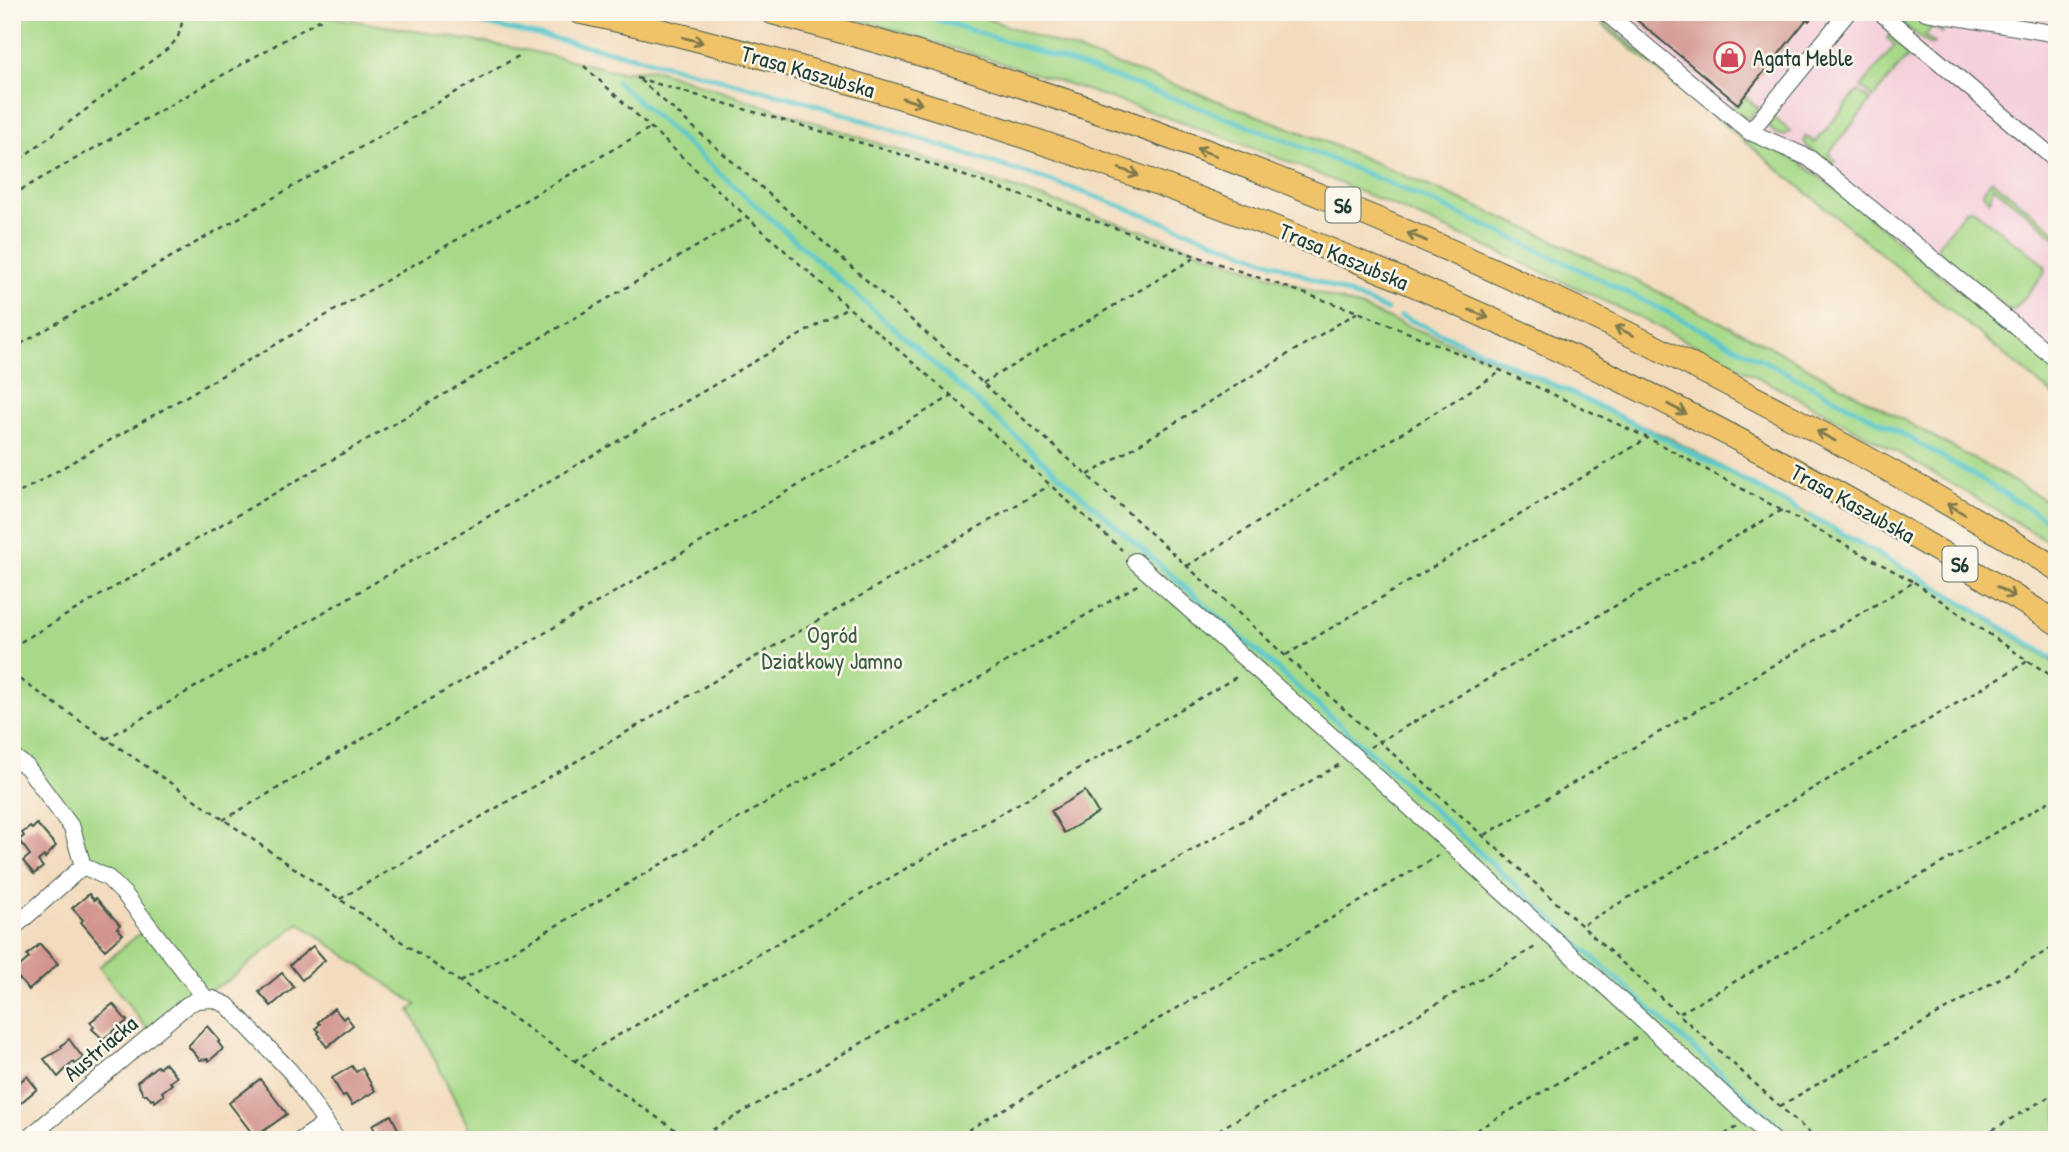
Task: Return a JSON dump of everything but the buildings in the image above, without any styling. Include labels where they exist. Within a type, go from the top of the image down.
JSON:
[{"type":"highway","name":"Trasa Kaszubska","points":[[579,12],[745,53],[897,96],[1108,164],[1280,229],[1506,325],[1649,394],[1790,467],[2057,623]]},
{"type":"highway","name":"Trasa Kaszubska","points":[[771,12],[905,49],[1110,116],[1298,187],[1443,247],[1598,318],[1719,378],[1859,453],[2057,569]]},
{"type":"street","points":[[1605,12],[1750,132],[1809,158],[1835,177],[2057,360]]},
{"type":"street","points":[[1750,132],[1848,12]]},
{"type":"street","points":[[1926,12],[2057,34]]},
{"type":"street","points":[[1888,15],[2057,161]]},
{"type":"street","points":[[1135,561],[1353,756],[1773,1140]]},
{"type":"street","points":[[12,755],[27,767],[72,828],[83,866],[108,878],[125,895],[206,999],[227,1005],[290,1072],[337,1140]]},
{"type":"street","points":[[12,929],[83,866]]},
{"type":"street","name":"Austriacka","points":[[26,1140],[187,1005],[206,999]]},
{"type":"street","points":[[301,1140],[326,1123]]},
{"type":"path","points":[[12,165],[171,46],[178,37],[185,12]]},
{"type":"path","points":[[12,195],[323,18]]},
{"type":"path","points":[[12,349],[522,54]]},
{"type":"path","points":[[583,66],[747,217],[953,396],[1049,486],[1135,561]]},
{"type":"path","points":[[1817,1140],[1088,476],[637,78],[910,157],[1358,312],[1502,371],[1647,438],[1914,582],[2057,679]]},
{"type":"path","points":[[12,497],[650,128]]},
{"type":"path","points":[[12,647],[747,217]]},
{"type":"path","points":[[983,383],[1196,257]]},
{"type":"path","points":[[106,739],[848,307]]},
{"type":"path","points":[[1088,476],[1358,312]]},
{"type":"path","points":[[1187,566],[1502,371]]},
{"type":"path","points":[[223,820],[953,396]]},
{"type":"path","points":[[1286,655],[1647,438]]},
{"type":"path","points":[[340,899],[1049,486]]},
{"type":"path","points":[[12,674],[692,1140],[1783,510]]},
{"type":"path","points":[[460,982],[1151,577]]},
{"type":"path","points":[[1485,835],[1914,582]]},
{"type":"path","points":[[1582,925],[2028,661]]},
{"type":"path","points":[[574,1061],[1253,668]]},
{"type":"path","points":[[1680,1013],[2057,797]]},
{"type":"path","points":[[951,1140],[1452,847]]},
{"type":"path","points":[[1201,1140],[1550,938]]},
{"type":"path","points":[[1780,1106],[2057,944]]},
{"type":"path","points":[[1459,1140],[1651,1029]]},
{"type":"path","points":[[1975,1140],[2057,1092]]},
{"type":"path","points":[[1716,1140],[1751,1119]]},
{"type":"shaded area","points":[[1587,12],[2057,12],[2057,398],[1937,299]]},
{"type":"green space","name":"Ogród Działkowy Jamno","points":[[12,12],[302,12],[521,49],[621,72],[654,69],[1143,231],[1362,308],[1494,360],[1672,439],[1920,577],[2057,665],[2057,1140],[475,1140],[410,1010],[417,1005],[299,923],[231,979],[148,1030],[99,967],[143,931],[130,890],[92,860],[30,764],[12,747]]},
{"type":"green space","points":[[834,12],[968,12],[1324,141],[1545,236],[1769,346],[2057,507],[2057,547],[1911,460],[1762,379],[1609,303],[1399,208],[1288,162],[1182,123],[1033,73]]},
{"type":"green space","points":[[1587,12],[1592,12],[1742,135],[1798,161],[1825,181],[2057,371],[2057,398]]},
{"type":"green space","points":[[1908,18],[1939,23],[1943,31],[1942,33],[1933,26],[1925,36],[1934,43],[1930,45],[1903,24]]},
{"type":"green space","points":[[1888,36],[1893,36],[1919,60],[1917,63],[1908,56],[1873,98],[1861,87],[1895,45]]},
{"type":"green space","points":[[1858,91],[1871,101],[1828,154],[1836,161],[1831,163],[1804,141],[1806,136],[1815,143]]},
{"type":"green space","points":[[1745,97],[1759,108],[1749,118],[1732,108]]},
{"type":"green space","points":[[1772,116],[1790,131],[1781,135],[1773,131],[1769,125]]},
{"type":"green space","points":[[1992,180],[2057,233],[2057,238],[1993,186],[1990,201],[1983,192]]},
{"type":"green space","points":[[1970,209],[2017,245],[2020,244],[2046,267],[2044,274],[2014,310],[2008,309],[1938,251],[1938,245],[1966,210]]},
{"type":"waterway","points":[[430,12],[624,54],[804,101],[1086,193],[1287,268],[1387,310]]},
{"type":"waterway","points":[[912,12],[1182,101],[1341,163],[1485,225],[1626,292],[1835,398],[1923,446],[2057,526]]},
{"type":"waterway","points":[[617,82],[1385,765],[1794,1140]]},
{"type":"waterway","points":[[1401,316],[1603,408],[1799,510]]},
{"type":"waterway","points":[[1811,516],[1932,584],[2057,661]]},
{"type":"place","name":"Agata Meble","points":[[1730,57]]}]
